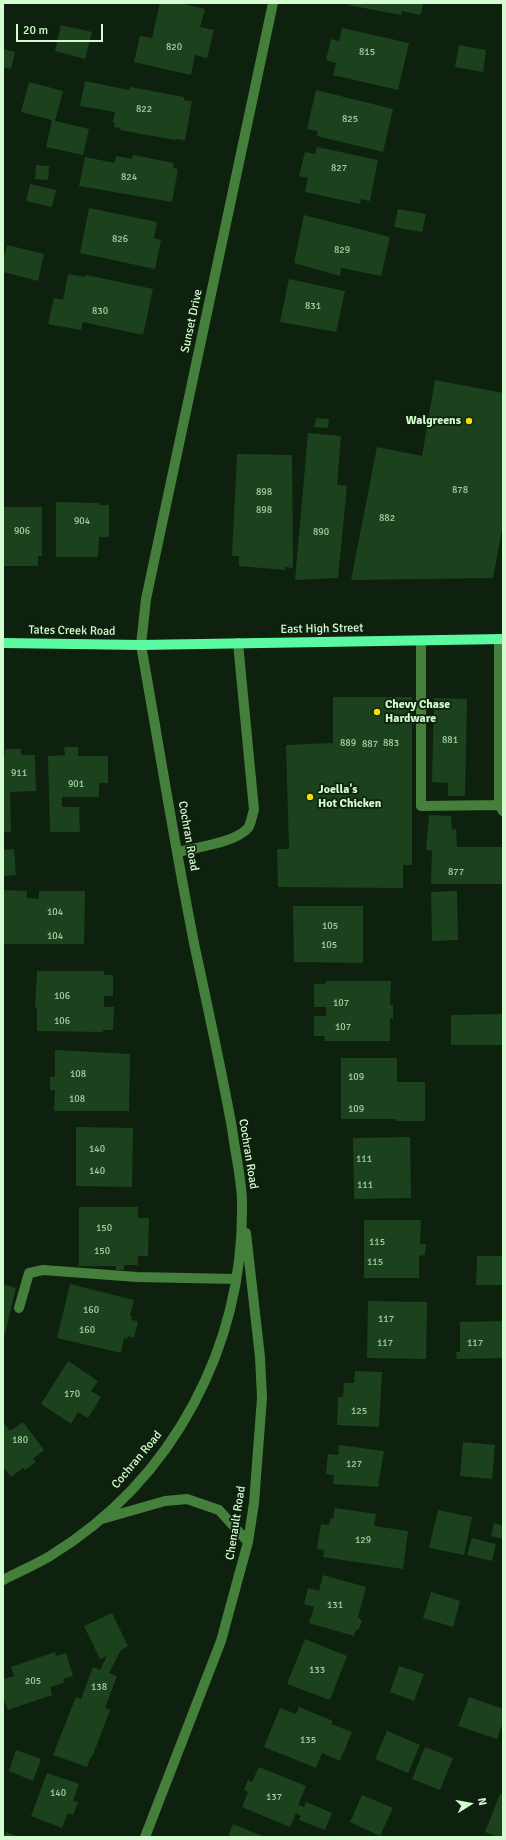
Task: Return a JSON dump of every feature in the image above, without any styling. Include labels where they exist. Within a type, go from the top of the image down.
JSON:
[{"type":"main road","name":"East High Street","points":[[141,645],[501,639]]},
{"type":"main road","name":"Tates Creek Road","points":[[3,643],[141,645]]},
{"type":"street","name":"Sunset Drive","points":[[141,645],[146,599],[273,3]]},
{"type":"street","points":[[421,640],[420,806],[501,808],[501,639]]},
{"type":"street","points":[[178,852],[238,835],[249,827],[254,810],[238,643]]},
{"type":"street","name":"Cochran Road","points":[[3,1580],[49,1557],[98,1521],[138,1482],[164,1452],[187,1418],[204,1386],[218,1352],[228,1321],[236,1279],[241,1238],[242,1198],[227,1104],[194,940],[141,645]]},
{"type":"street","name":"Chenault Road","points":[[145,1837],[221,1641],[248,1542],[254,1503],[262,1398],[260,1357],[242,1198]]},
{"type":"street","points":[[19,1308],[29,1273],[43,1270],[137,1277],[236,1279]]},
{"type":"street","points":[[98,1521],[165,1501],[187,1499],[219,1510],[248,1542]]},
{"type":"building","points":[[160,3],[180,3],[205,9],[200,27],[214,30],[207,58],[195,55],[191,75],[134,62],[140,36],[152,38]]},
{"type":"building","points":[[348,3],[423,3],[421,15],[402,11],[401,15],[348,5]]},
{"type":"building","points":[[61,25],[92,32],[85,59],[55,51]]},
{"type":"building","points":[[342,28],[409,43],[398,90],[333,75],[336,63],[326,60],[331,39],[339,41]]},
{"type":"building","points":[[459,45],[486,50],[483,72],[455,67]]},
{"type":"building","points":[[3,49],[15,52],[11,69],[3,67]]},
{"type":"building","points":[[85,81],[129,90],[130,87],[184,97],[184,100],[192,101],[185,140],[175,140],[120,130],[121,128],[114,127],[115,123],[113,122],[115,112],[80,106]]},
{"type":"building","points":[[29,82],[63,91],[55,121],[89,129],[83,155],[46,147],[52,120],[21,112]]},
{"type":"building","points":[[316,90],[393,109],[383,152],[317,136],[318,131],[307,129]]},
{"type":"building","points":[[317,147],[378,160],[370,201],[361,199],[360,204],[305,192],[308,178],[299,176],[305,152],[315,154]]},
{"type":"building","points":[[133,155],[174,163],[173,168],[178,169],[172,202],[79,186],[85,157],[115,163],[116,156],[132,159]]},
{"type":"building","points":[[36,165],[49,166],[48,180],[35,179]]},
{"type":"building","points":[[30,184],[56,190],[52,207],[26,201]]},
{"type":"building","points":[[89,208],[157,222],[154,238],[161,240],[155,269],[80,253]]},
{"type":"building","points":[[398,209],[426,214],[422,232],[394,227]]},
{"type":"building","points":[[304,215],[390,237],[381,276],[341,268],[340,276],[294,263]]},
{"type":"building","points":[[7,245],[44,254],[38,281],[3,272],[3,261]]},
{"type":"building","points":[[68,274],[85,277],[86,275],[153,289],[143,335],[83,322],[81,330],[48,324],[54,298],[63,300]]},
{"type":"building","points":[[289,279],[345,291],[336,332],[280,322]]},
{"type":"building","name":"Walgreens","points":[[435,380],[503,393],[503,524],[493,578],[351,580],[377,447],[422,456]]},
{"type":"building","points":[[316,418],[329,419],[328,428],[314,427]]},
{"type":"building","points":[[308,433],[341,436],[337,485],[347,486],[338,578],[295,580]]},
{"type":"building","points":[[237,454],[292,455],[293,568],[285,567],[285,570],[239,566],[239,556],[232,556]]},
{"type":"building","points":[[56,502],[99,503],[99,505],[109,505],[109,537],[99,537],[98,557],[56,557]]},
{"type":"building","points":[[3,507],[42,507],[42,556],[38,556],[38,566],[3,566]]},
{"type":"building","points":[[333,697],[412,697],[412,865],[403,865],[403,888],[278,887],[277,849],[289,849],[286,745],[333,743]]},
{"type":"building","points":[[434,698],[467,699],[465,796],[448,796],[448,783],[432,782]]},
{"type":"building","points":[[64,747],[78,747],[78,756],[108,756],[108,783],[99,783],[99,797],[62,797],[62,807],[79,807],[80,832],[50,832],[48,756],[65,755]]},
{"type":"building","points":[[5,749],[21,749],[21,755],[35,755],[36,791],[10,792],[11,832],[3,832],[3,755],[5,755]]},
{"type":"building","points":[[429,815],[451,816],[452,830],[456,829],[457,847],[503,847],[503,884],[431,884],[432,850],[426,850]]},
{"type":"building","points":[[14,849],[16,875],[3,876],[3,850]]},
{"type":"building","points":[[3,890],[27,891],[27,898],[39,899],[39,891],[85,891],[84,944],[3,944]]},
{"type":"building","points":[[457,891],[458,940],[432,941],[431,892]]},
{"type":"building","points":[[293,906],[363,906],[363,963],[294,962]]},
{"type":"building","points":[[37,971],[104,971],[104,975],[113,975],[113,996],[104,996],[104,1007],[114,1007],[113,1030],[103,1030],[103,1032],[37,1031],[37,1008],[35,1008]]},
{"type":"building","points":[[326,981],[391,981],[390,1005],[393,1005],[393,1019],[390,1018],[390,1041],[324,1041],[325,1036],[314,1036],[314,1016],[326,1016],[326,1007],[314,1007],[314,984],[326,984]]},
{"type":"building","points":[[503,1014],[503,1045],[451,1045],[451,1015]]},
{"type":"building","points":[[55,1050],[130,1054],[129,1111],[54,1111],[55,1090],[50,1090],[50,1077],[55,1077]]},
{"type":"building","points":[[341,1058],[397,1058],[397,1082],[425,1082],[425,1121],[396,1121],[396,1119],[341,1119]]},
{"type":"building","points":[[76,1127],[133,1128],[132,1187],[76,1186]]},
{"type":"building","points":[[410,1137],[411,1198],[354,1199],[353,1138]]},
{"type":"building","points":[[79,1207],[138,1207],[138,1218],[149,1218],[148,1256],[138,1256],[138,1265],[124,1265],[124,1270],[116,1270],[116,1266],[79,1266]]},
{"type":"building","points":[[364,1220],[421,1220],[420,1244],[426,1244],[425,1255],[419,1256],[419,1278],[364,1278]]},
{"type":"building","points":[[477,1256],[503,1256],[503,1285],[476,1285]]},
{"type":"building","points":[[3,1284],[16,1288],[4,1338],[3,1338]]},
{"type":"building","points":[[70,1284],[134,1300],[130,1315],[132,1316],[131,1320],[138,1321],[134,1338],[128,1336],[127,1339],[124,1338],[121,1353],[57,1338]]},
{"type":"building","points":[[368,1301],[427,1302],[426,1359],[367,1358]]},
{"type":"building","points":[[503,1321],[503,1358],[457,1359],[456,1352],[460,1352],[460,1322]]},
{"type":"building","points":[[68,1361],[98,1381],[91,1391],[101,1397],[88,1418],[78,1412],[71,1424],[41,1404]]},
{"type":"building","points":[[355,1371],[382,1372],[379,1427],[337,1425],[338,1397],[343,1397],[344,1383],[354,1383]]},
{"type":"building","points":[[3,1422],[10,1431],[23,1422],[44,1450],[33,1459],[36,1462],[25,1470],[23,1468],[11,1477],[3,1467]]},
{"type":"building","points":[[463,1442],[495,1445],[492,1479],[460,1476]]},
{"type":"building","points":[[339,1445],[384,1451],[378,1487],[333,1484],[334,1475],[326,1474],[328,1454],[338,1455]]},
{"type":"building","points":[[335,1508],[376,1514],[374,1526],[408,1531],[403,1569],[323,1557],[324,1550],[317,1549],[321,1524],[329,1525],[331,1518],[333,1519]]},
{"type":"building","points":[[438,1510],[472,1517],[464,1555],[429,1548]]},
{"type":"building","points":[[494,1523],[503,1526],[503,1539],[491,1536]]},
{"type":"building","points":[[472,1538],[496,1544],[492,1561],[467,1555]]},
{"type":"building","points":[[323,1575],[366,1587],[358,1617],[362,1621],[354,1636],[309,1623],[314,1607],[304,1604],[308,1588],[319,1591]]},
{"type":"building","points":[[431,1592],[460,1601],[453,1627],[423,1618]]},
{"type":"building","points":[[112,1613],[128,1646],[121,1650],[109,1673],[117,1676],[105,1708],[110,1710],[87,1767],[53,1755],[76,1697],[81,1699],[93,1667],[100,1670],[107,1656],[100,1659],[84,1626]]},
{"type":"building","points":[[305,1639],[347,1656],[330,1700],[287,1684]]},
{"type":"building","points":[[55,1652],[56,1656],[66,1653],[73,1676],[63,1679],[64,1683],[50,1687],[52,1695],[8,1710],[3,1697],[3,1679],[14,1676],[11,1667]]},
{"type":"building","points":[[399,1666],[424,1674],[414,1701],[390,1692]]},
{"type":"building","points":[[469,1697],[503,1709],[503,1722],[497,1739],[458,1726]]},
{"type":"building","points":[[299,1707],[333,1721],[331,1724],[352,1732],[340,1761],[322,1753],[316,1768],[264,1747],[280,1708],[296,1714]]},
{"type":"building","points":[[387,1731],[420,1745],[408,1773],[375,1759]]},
{"type":"building","points":[[425,1747],[453,1758],[440,1790],[412,1779]]},
{"type":"building","points":[[16,1750],[41,1759],[33,1781],[9,1771]]},
{"type":"building","points":[[259,1767],[306,1786],[298,1805],[304,1807],[306,1802],[332,1813],[325,1830],[299,1820],[301,1816],[296,1813],[290,1827],[242,1807],[248,1792],[244,1790],[248,1780],[252,1782]]},
{"type":"building","points":[[47,1773],[79,1784],[73,1801],[78,1802],[73,1815],[68,1813],[62,1828],[31,1816]]},
{"type":"building","points":[[500,1794],[503,1795],[503,1837],[498,1837],[485,1832]]},
{"type":"building","points":[[362,1795],[393,1808],[380,1836],[350,1822]]},
{"type":"building","points":[[233,1824],[265,1837],[228,1837]]},
{"type":"building","points":[[6,1832],[19,1837],[4,1837]]},
{"type":"place","name":"Walgreens","points":[[469,421]]},
{"type":"place","name":"Chevy Chase Hardware","points":[[377,712]]},
{"type":"place","name":"Joella's Hot Chicken","points":[[310,797]]}]
